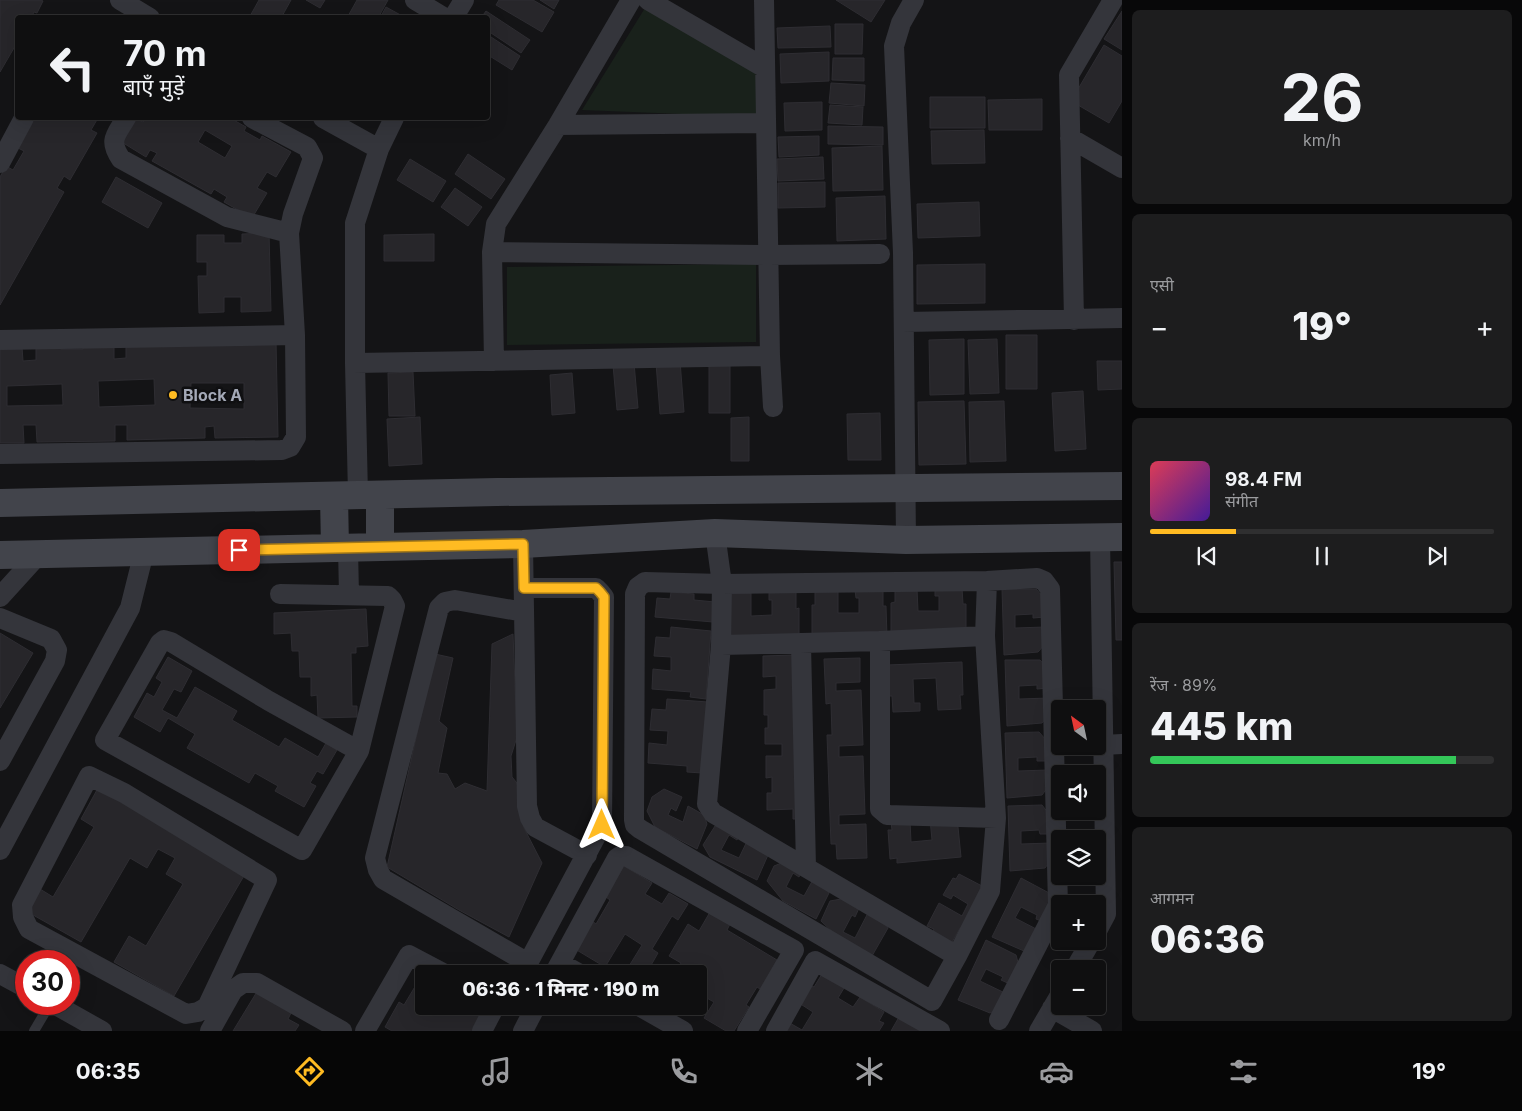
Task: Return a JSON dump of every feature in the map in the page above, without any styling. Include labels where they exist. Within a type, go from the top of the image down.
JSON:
[{"type":"street","points":[[120,0],[145,15]]},
{"type":"street","points":[[415,0],[440,15]]},
{"type":"street","points":[[455,15],[464,0]]},
{"type":"street","points":[[494,361],[492,252],[496,224],[558,125],[631,0]]},
{"type":"street","points":[[648,0],[765,68]]},
{"type":"street","points":[[764,0],[770,356],[773,407]]},
{"type":"street","points":[[906,540],[903,253],[894,46],[901,23],[914,0]]},
{"type":"street","points":[[1074,320],[1069,75],[1113,0]]},
{"type":"street","points":[[0,163],[23,120]]},
{"type":"street","points":[[125,120],[113,140],[115,150],[121,159],[226,217],[289,234]]},
{"type":"street","points":[[0,454],[282,450],[290,447],[296,437],[295,335],[289,234],[293,214],[313,158],[307,147],[256,120]]},
{"type":"street","points":[[328,120],[379,149]]},
{"type":"street","points":[[349,595],[342,548],[357,495],[355,223],[379,149],[393,120]]},
{"type":"street","points":[[558,125],[766,123]]},
{"type":"street","points":[[1070,138],[1122,168]]},
{"type":"street","points":[[492,252],[768,255],[880,254]]},
{"type":"street","points":[[904,322],[1122,318]]},
{"type":"street","points":[[0,340],[295,335]]},
{"type":"street","points":[[355,364],[770,356]]},
{"type":"street","points":[[0,503],[507,492],[1122,486]]},
{"type":"street","points":[[357,495],[380,547]]},
{"type":"street","points":[[715,533],[722,584],[721,645],[707,804],[713,813],[957,956]]},
{"type":"street","points":[[0,555],[523,544],[715,533],[906,540],[1111,537],[1113,744],[1109,919]]},
{"type":"street","points":[[523,544],[527,806],[535,827],[586,855]]},
{"type":"street","points":[[0,850],[130,608],[144,552]]},
{"type":"street","points":[[0,597],[38,554]]},
{"type":"street","points":[[987,581],[985,636],[996,818],[990,891],[932,1001],[640,829],[635,825],[634,820],[635,594],[638,587],[645,582],[722,584],[987,581],[1037,578],[1044,581],[1050,589],[1058,905],[999,1020]]},
{"type":"street","points":[[524,588],[596,588],[604,597],[602,825],[528,963],[383,879],[375,858],[439,608],[445,602],[455,600],[524,612]]},
{"type":"street","points":[[280,594],[388,596],[394,606],[359,751],[302,850],[105,740],[160,643],[164,640],[171,642],[269,701],[359,751]]},
{"type":"street","points":[[0,618],[51,639],[58,650],[55,661],[0,761]]},
{"type":"street","points":[[721,645],[800,644],[985,636]]},
{"type":"street","points":[[880,641],[880,809],[887,815],[996,818]]},
{"type":"street","points":[[800,644],[806,867]]},
{"type":"street","points":[[89,776],[124,793],[267,880],[207,1007],[198,1012],[186,1014],[73,962],[29,929],[23,917],[22,905],[89,776]]},
{"type":"street","points":[[559,965],[617,858],[626,856],[794,950],[747,1031]]},
{"type":"street","points":[[365,1031],[409,955],[428,965]]},
{"type":"street","points":[[776,1031],[815,961],[940,1031]]},
{"type":"street","points":[[0,974],[15,982]]},
{"type":"street","points":[[210,1031],[233,990],[244,983],[257,983],[342,1031]]},
{"type":"street","points":[[1039,1031],[1051,1010]]},
{"type":"street","points":[[74,1015],[102,1031]]},
{"type":"street","points":[[482,1031],[490,1015]]},
{"type":"street","points":[[523,1031],[531,1015]]},
{"type":"street","points":[[655,1015],[684,1031]]},
{"type":"street","points":[[1073,1015],[1092,1031]]},
{"type":"lane","points":[[34,1031],[43,1015]]},
{"type":"shaded area","points":[[645,8],[756,70],[756,117],[582,110]]},
{"type":"shaded area","points":[[756,264],[756,342],[507,345],[507,267]]},
{"type":"building","points":[[0,0],[43,1],[37,13],[34,12],[32,15],[15,15],[15,46],[0,72]]},
{"type":"building","points":[[259,0],[291,0],[283,15],[251,15]]},
{"type":"building","points":[[306,0],[325,0],[320,8]]},
{"type":"building","points":[[357,0],[388,0],[380,15],[349,15]]},
{"type":"building","points":[[499,0],[533,0],[554,12],[542,32],[496,5]]},
{"type":"building","points":[[540,0],[559,0],[554,9]]},
{"type":"building","points":[[836,0],[885,0],[871,22]]},
{"type":"building","points":[[386,7],[401,15],[382,15]]},
{"type":"building","points":[[486,11],[530,40],[521,53],[490,32],[490,15],[483,15]]},
{"type":"building","points":[[1122,11],[1122,50],[1104,39]]},
{"type":"building","points":[[835,24],[863,24],[862,54],[835,54]]},
{"type":"building","points":[[830,26],[831,47],[778,48],[777,28]]},
{"type":"building","points":[[490,36],[520,56],[512,70],[490,56]]},
{"type":"building","points":[[1104,45],[1122,56],[1122,101],[1109,123],[1071,101]]},
{"type":"building","points":[[829,52],[829,81],[781,83],[780,54]]},
{"type":"building","points":[[833,58],[864,58],[864,81],[832,80]]},
{"type":"building","points":[[831,83],[865,85],[864,106],[829,103]]},
{"type":"building","points":[[930,97],[985,97],[985,128],[930,128]]},
{"type":"building","points":[[1042,99],[1042,130],[989,130],[988,100]]},
{"type":"building","points":[[822,102],[822,130],[785,131],[784,103]]},
{"type":"building","points":[[830,105],[863,107],[862,125],[828,123]]},
{"type":"building","points":[[32,120],[97,120],[91,130],[97,133],[70,180],[64,176],[57,188],[64,192],[0,305],[0,177],[6,166],[13,170],[24,151],[16,147]]},
{"type":"building","points":[[134,120],[143,122],[144,120],[234,120],[246,127],[244,131],[260,140],[262,136],[291,152],[276,177],[267,172],[257,188],[267,193],[252,218],[224,202],[227,197],[214,189],[211,194],[152,161],[157,153],[150,150],[146,157],[120,141]],"holes":[[[205,130],[232,146],[225,158],[198,142]]]},
{"type":"building","points":[[828,126],[883,127],[883,145],[828,144]]},
{"type":"building","points":[[984,130],[985,163],[932,164],[931,131]]},
{"type":"building","points":[[819,136],[819,155],[779,157],[778,137]]},
{"type":"building","points":[[882,146],[883,190],[833,191],[832,148]]},
{"type":"building","points":[[468,154],[505,179],[491,199],[455,174]]},
{"type":"building","points":[[823,157],[824,179],[778,181],[777,159]]},
{"type":"building","points":[[410,159],[446,181],[433,202],[397,180]]},
{"type":"building","points":[[116,177],[162,203],[148,228],[102,202]]},
{"type":"building","points":[[825,182],[825,207],[778,208],[778,183]]},
{"type":"building","points":[[455,188],[482,207],[468,226],[441,207]]},
{"type":"building","points":[[885,196],[886,239],[837,241],[836,198]]},
{"type":"building","points":[[979,202],[980,236],[918,238],[917,204]]},
{"type":"building","points":[[269,233],[271,311],[241,312],[241,297],[224,297],[224,312],[199,313],[198,276],[207,276],[207,262],[197,262],[197,235],[224,235],[224,243],[242,243],[242,234]]},
{"type":"building","points":[[434,234],[434,261],[384,261],[384,235]]},
{"type":"building","points":[[985,264],[985,303],[917,304],[917,265]]},
{"type":"building","points":[[1006,335],[1037,335],[1037,389],[1006,389]]},
{"type":"building","points":[[964,339],[964,394],[930,395],[929,340]]},
{"type":"building","points":[[997,339],[999,393],[970,394],[968,340]]},
{"type":"building","name":"Block A","points":[[276,341],[278,437],[215,438],[214,426],[205,427],[205,438],[127,440],[127,425],[115,425],[115,441],[37,442],[36,425],[23,425],[24,443],[0,443],[0,347],[22,347],[23,361],[36,360],[36,347],[61,346],[61,349],[83,349],[83,346],[114,345],[114,359],[126,358],[126,345]],"holes":[[[154,379],[155,405],[99,407],[98,381]],[[191,383],[244,383],[244,409],[190,408]],[[62,384],[63,405],[7,406],[7,386]]]},
{"type":"building","points":[[680,361],[684,412],[660,414],[656,363]]},
{"type":"building","points":[[1097,361],[1122,361],[1122,389],[1098,390]]},
{"type":"building","points":[[730,362],[730,413],[709,413],[709,363]]},
{"type":"building","points":[[634,363],[638,408],[617,410],[613,365]]},
{"type":"building","points":[[413,372],[415,416],[389,416],[388,373]]},
{"type":"building","points":[[572,373],[575,413],[552,415],[550,375]]},
{"type":"building","points":[[1083,391],[1086,449],[1055,451],[1052,393]]},
{"type":"building","points":[[964,401],[966,464],[919,465],[918,402]]},
{"type":"building","points":[[1004,401],[1006,461],[970,462],[969,402]]},
{"type":"building","points":[[880,413],[881,460],[848,460],[847,414]]},
{"type":"building","points":[[420,417],[422,464],[389,466],[387,419]]},
{"type":"building","points":[[749,417],[749,461],[731,461],[731,418]]},
{"type":"building","points":[[1114,562],[1122,562],[1122,640],[1116,640]]},
{"type":"building","points":[[935,588],[962,588],[963,604],[966,604],[966,635],[891,636],[891,603],[895,602],[895,589],[917,589],[918,611],[939,611],[939,596],[935,596]]},
{"type":"building","points":[[1002,589],[1036,589],[1043,597],[1045,617],[1033,618],[1033,614],[1015,615],[1015,628],[1045,627],[1045,644],[1038,652],[1004,655]]},
{"type":"building","points":[[838,590],[838,613],[859,613],[859,598],[856,598],[855,590],[883,590],[883,606],[886,606],[887,637],[812,638],[812,605],[815,605],[815,591]]},
{"type":"building","points":[[671,592],[694,594],[694,600],[715,602],[713,622],[655,617],[657,598],[670,599]]},
{"type":"building","points":[[796,592],[796,609],[799,608],[799,639],[725,640],[728,593],[751,593],[751,616],[772,615],[772,600],[769,600],[769,593]]},
{"type":"building","points":[[366,609],[368,646],[356,647],[356,653],[351,653],[352,706],[357,706],[357,717],[318,718],[317,695],[311,696],[311,677],[300,677],[299,651],[292,651],[291,633],[274,634],[274,613]]},
{"type":"building","points":[[671,627],[711,631],[706,699],[690,697],[691,692],[652,689],[653,669],[671,671],[671,657],[654,656],[656,637],[670,638]]},
{"type":"building","points":[[0,633],[33,653],[0,708]]},
{"type":"building","points":[[513,634],[517,737],[511,756],[512,777],[517,783],[524,828],[542,863],[509,937],[387,867],[435,654],[453,658],[439,721],[447,728],[438,773],[447,774],[455,789],[465,783],[487,791],[492,644]]},
{"type":"building","points":[[795,655],[800,819],[793,819],[793,809],[767,810],[767,793],[772,793],[772,777],[766,778],[766,756],[782,756],[782,744],[765,744],[765,728],[768,728],[768,715],[764,715],[764,690],[776,689],[776,676],[763,677],[763,656]]},
{"type":"building","points":[[168,657],[192,671],[181,692],[174,689],[162,710],[177,718],[195,687],[237,711],[232,720],[279,747],[285,738],[318,757],[326,743],[337,750],[323,774],[317,771],[310,783],[316,786],[304,807],[275,791],[278,786],[255,773],[249,783],[187,748],[195,734],[168,718],[160,732],[134,717],[147,693],[154,697],[162,682],[156,678]]},
{"type":"building","points":[[860,658],[860,682],[836,683],[836,691],[861,690],[863,745],[839,746],[839,757],[863,756],[865,814],[839,815],[839,825],[866,824],[867,858],[837,859],[836,844],[831,844],[827,735],[832,735],[831,703],[826,704],[824,659]]},
{"type":"building","points":[[1005,660],[1040,660],[1047,668],[1049,688],[1037,689],[1037,685],[1019,686],[1019,699],[1049,698],[1049,715],[1042,723],[1007,726]]},
{"type":"building","points":[[962,662],[963,695],[960,695],[961,709],[938,710],[936,678],[913,679],[914,703],[920,703],[920,711],[893,712],[892,696],[889,696],[887,665]]},
{"type":"building","points":[[667,699],[708,702],[702,773],[687,772],[687,766],[648,763],[649,743],[667,745],[668,731],[650,730],[652,709],[666,710]]},
{"type":"building","points":[[1039,732],[1046,740],[1048,761],[1037,761],[1037,757],[1018,758],[1018,771],[1048,770],[1048,787],[1042,795],[1007,798],[1005,733]]},
{"type":"building","points":[[98,788],[245,874],[174,996],[114,962],[129,936],[146,946],[183,884],[166,874],[175,858],[158,849],[147,868],[130,858],[81,942],[26,911],[40,889],[53,897],[94,827],[81,819]]},
{"type":"building","points":[[664,789],[682,797],[676,811],[671,808],[668,815],[683,822],[688,806],[704,815],[707,824],[697,849],[655,827],[647,811],[652,797]]},
{"type":"building","points":[[1042,805],[1049,814],[1051,834],[1040,834],[1039,830],[1021,831],[1021,844],[1051,843],[1051,860],[1045,868],[1010,871],[1008,806]]},
{"type":"building","points":[[947,818],[958,827],[961,857],[897,863],[897,858],[890,859],[888,830],[892,830],[891,822],[910,821],[911,842],[932,840],[930,819]]},
{"type":"building","points":[[722,825],[741,833],[737,840],[729,835],[721,850],[739,858],[749,837],[768,855],[757,880],[710,857],[703,845],[715,826]]},
{"type":"building","points":[[784,862],[802,871],[799,877],[793,873],[786,887],[804,896],[815,876],[829,893],[816,919],[783,901],[767,881],[774,866]]},
{"type":"building","points":[[624,866],[652,883],[645,894],[662,904],[669,893],[688,904],[678,920],[672,916],[652,949],[658,953],[651,965],[630,965],[642,945],[625,934],[606,965],[602,965],[575,949],[592,921],[596,924],[610,900],[606,897]]},
{"type":"building","points":[[959,874],[984,887],[965,930],[960,928],[951,944],[932,933],[934,929],[927,926],[939,903],[962,916],[968,904],[953,895],[951,899],[943,895],[953,878],[956,879]]},
{"type":"building","points":[[1021,878],[1051,894],[1046,923],[1036,919],[1037,915],[1021,907],[1015,918],[1042,932],[1024,951],[992,937]]},
{"type":"building","points":[[841,899],[860,906],[855,917],[852,915],[843,932],[855,938],[869,911],[884,919],[888,928],[872,956],[840,939],[821,921],[830,901]]},
{"type":"building","points":[[710,912],[730,924],[727,930],[777,960],[760,989],[757,987],[746,1005],[749,1007],[734,1031],[726,1031],[704,1018],[714,1002],[707,998],[707,965],[680,965],[681,963],[669,956],[688,924],[699,931]]},
{"type":"building","points":[[986,940],[1016,955],[1019,966],[1012,985],[1001,980],[1003,977],[986,969],[980,981],[1007,994],[999,1009],[990,1013],[958,1000]]},
{"type":"building","points":[[822,974],[844,988],[838,998],[853,1007],[860,997],[884,1012],[879,1021],[884,1023],[879,1031],[782,1031],[788,1022],[802,1030],[813,1012],[799,1003],[810,985],[814,987]]},
{"type":"building","points":[[415,987],[415,1015],[481,1015],[472,1031],[392,1031],[385,1027],[399,1002],[404,1005]]},
{"type":"building","points":[[258,990],[292,1011],[288,1019],[299,1025],[295,1031],[233,1031]]},
{"type":"building","points":[[899,1017],[923,1031],[891,1031]]},
{"type":"place","name":"Block A","points":[[173,395]]},
{"type":"route","points":[[239,550],[523,544],[524,588],[596,588],[604,597],[602,825]]}]
